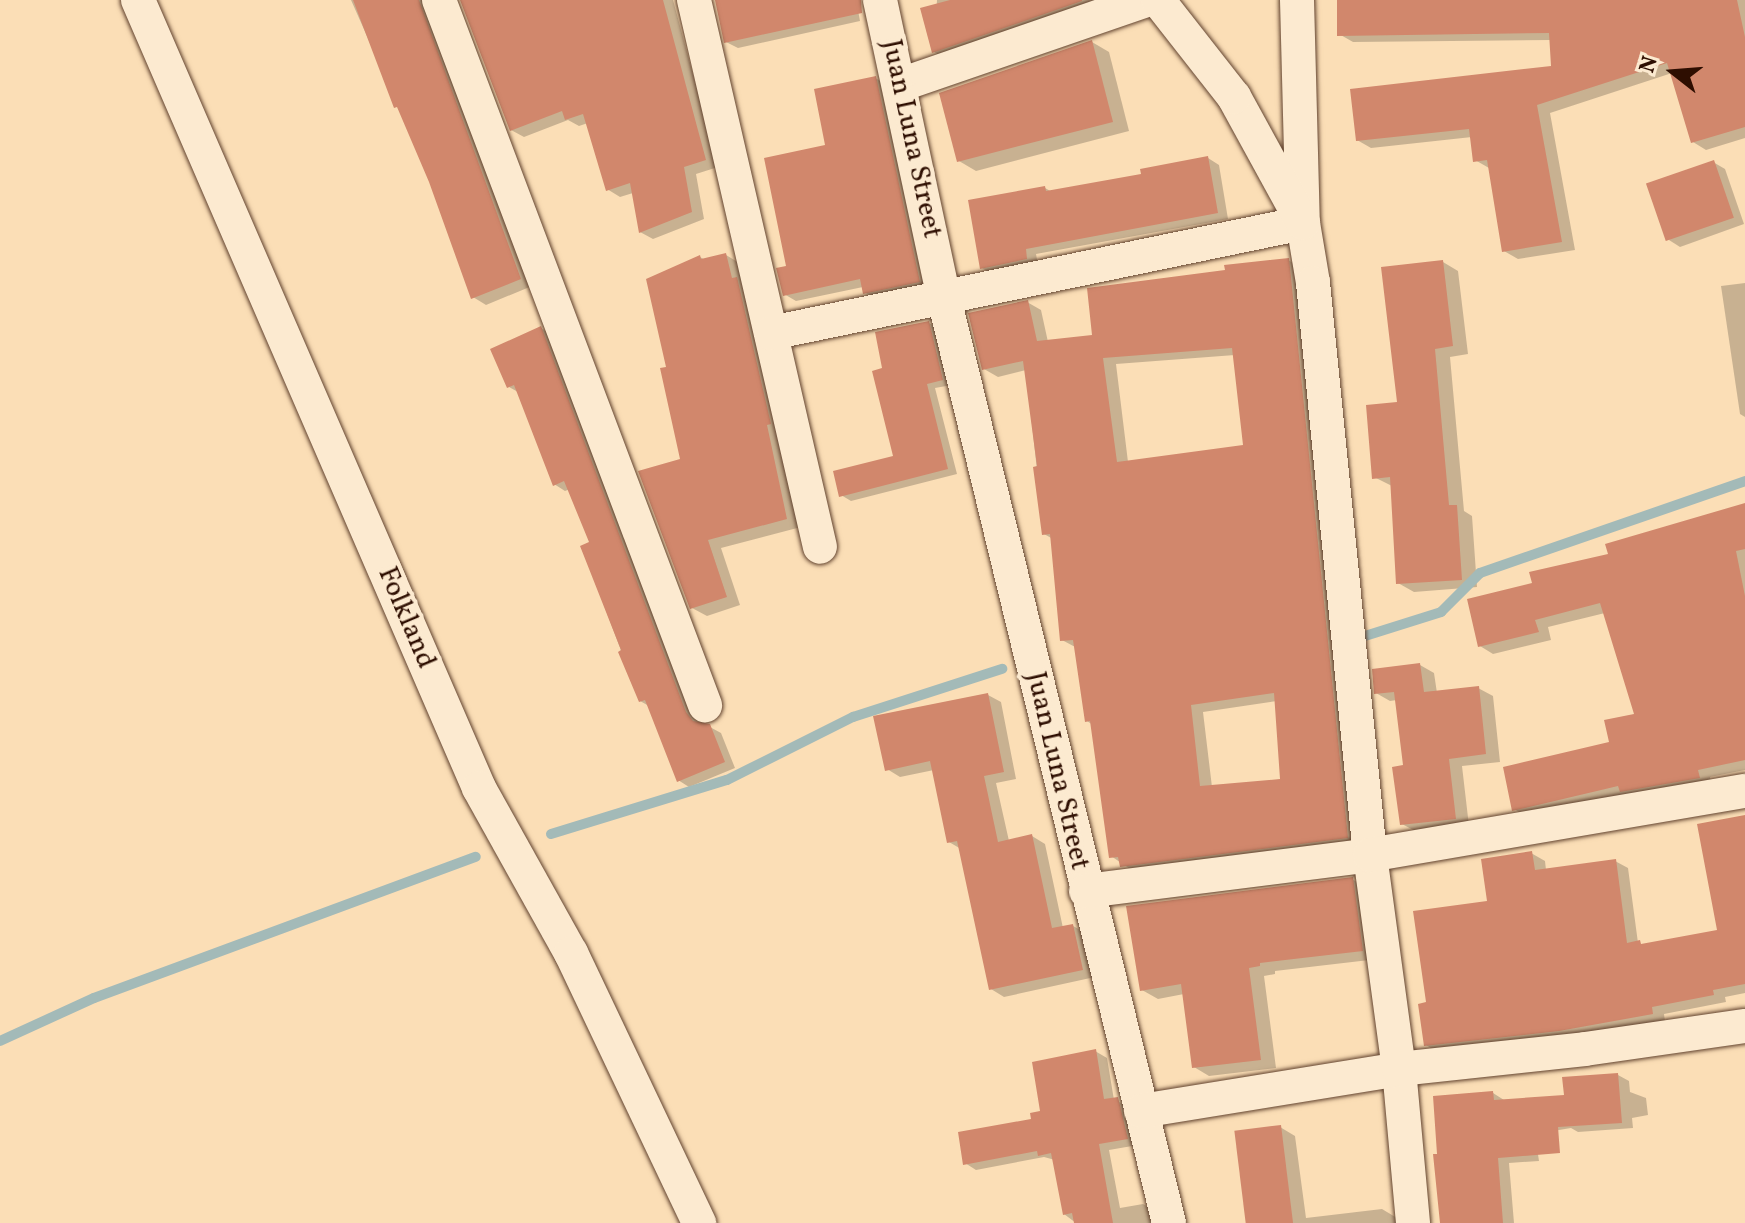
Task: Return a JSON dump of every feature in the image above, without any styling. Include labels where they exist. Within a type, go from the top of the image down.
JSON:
[{"type":"street","name":"Folkland","points":[[138,0],[479,788],[571,953],[699,1223]]},
{"type":"street","points":[[439,0],[705,705]]},
{"type":"street","points":[[694,0],[820,547]]},
{"type":"street","name":"Juan Luna Street","points":[[880,0],[944,298],[1086,891],[1370,855],[1745,791]]},
{"type":"street","points":[[900,85],[1147,0]]},
{"type":"street","points":[[1158,0],[1234,97],[1303,223]]},
{"type":"street","points":[[1297,0],[1303,223],[1313,283],[1370,855],[1399,1069],[1413,1223]]},
{"type":"street","points":[[771,333],[1303,223]]},
{"type":"street","points":[[1086,891],[1169,1223]]},
{"type":"street","points":[[1141,1111],[1399,1069],[1585,1049],[1745,1026]]},
{"type":"building","points":[[353,0],[419,0],[521,279],[471,299],[429,182],[397,107],[394,108]]},
{"type":"building","points":[[460,0],[663,0],[706,160],[684,167],[692,212],[639,233],[630,183],[606,191],[583,114],[565,120],[562,111],[510,131]]},
{"type":"building","points":[[715,0],[861,0],[862,13],[724,43]]},
{"type":"building","points":[[950,0],[1082,1],[932,53],[920,8]]},
{"type":"building","points":[[1337,0],[1737,0],[1745,37],[1745,127],[1691,143],[1667,63],[1537,105],[1562,242],[1502,252],[1487,160],[1473,162],[1469,129],[1356,141],[1350,89],[1551,66],[1549,33],[1337,36]]},
{"type":"building","points":[[1092,40],[1113,122],[957,162],[939,93]]},
{"type":"building","points":[[876,76],[920,282],[863,294],[860,279],[783,296],[776,268],[786,266],[764,158],[825,145],[814,89]]},
{"type":"building","points":[[1208,156],[1218,213],[1026,249],[1027,259],[980,269],[968,200],[1045,186],[1046,191],[1141,174],[1140,169]]},
{"type":"building","points":[[1714,160],[1734,218],[1666,241],[1646,183]]},
{"type":"building","points":[[726,253],[732,278],[737,277],[771,424],[767,425],[787,519],[708,540],[727,597],[690,609],[638,471],[680,459],[660,368],[666,367],[646,279],[700,255],[701,259]]},
{"type":"building","points":[[1289,258],[1348,838],[1120,867],[1118,857],[1109,858],[1090,721],[1085,722],[1073,640],[1060,641],[1050,534],[1042,535],[1033,467],[1037,466],[1023,361],[982,370],[968,313],[1028,300],[1037,341],[1092,335],[1087,288],[1225,270],[1224,265]],"holes":[[[1232,348],[1243,445],[1117,462],[1103,358]],[[1274,693],[1280,779],[1200,786],[1191,705]]]},
{"type":"building","points":[[1443,260],[1453,346],[1435,349],[1449,505],[1457,505],[1462,580],[1396,584],[1390,477],[1372,479],[1366,405],[1397,402],[1381,267]]},
{"type":"building","points":[[929,321],[943,380],[927,384],[948,469],[839,497],[833,471],[893,456],[872,371],[882,368],[875,332]]},
{"type":"building","points":[[541,326],[686,712],[693,721],[710,724],[725,762],[677,782],[645,700],[639,702],[618,652],[621,650],[580,546],[589,542],[564,481],[553,486],[514,385],[507,388],[490,349]]},
{"type":"building","points":[[1745,503],[1745,549],[1736,551],[1745,596],[1745,760],[1698,770],[1700,778],[1620,792],[1618,786],[1512,811],[1503,767],[1609,742],[1604,720],[1634,714],[1600,603],[1535,620],[1539,632],[1478,647],[1467,599],[1532,583],[1529,572],[1608,554],[1605,544]]},
{"type":"building","points":[[1420,663],[1424,692],[1479,686],[1486,754],[1449,759],[1456,819],[1400,825],[1392,767],[1403,765],[1394,692],[1374,694],[1372,669]]},
{"type":"building","points":[[988,693],[1004,772],[984,776],[998,842],[1032,834],[1052,928],[1073,924],[1083,970],[989,990],[957,841],[947,843],[930,761],[885,771],[873,716]]},
{"type":"building","points":[[1745,815],[1745,984],[1713,990],[1714,995],[1652,1007],[1653,1014],[1559,1031],[1424,1046],[1418,1004],[1426,1002],[1413,911],[1487,901],[1481,859],[1532,851],[1535,870],[1616,859],[1627,943],[1640,940],[1641,944],[1717,930],[1697,824]]},
{"type":"building","points":[[1353,877],[1363,951],[1260,963],[1260,966],[1249,968],[1261,1060],[1192,1068],[1181,984],[1140,991],[1126,906]]},
{"type":"building","points":[[1096,1049],[1104,1099],[1118,1097],[1128,1139],[1099,1144],[1113,1223],[1074,1223],[1072,1213],[1063,1215],[1051,1153],[1038,1156],[1037,1151],[963,1165],[958,1132],[1031,1119],[1030,1113],[1040,1111],[1032,1062]]},
{"type":"building","points":[[1618,1073],[1622,1123],[1558,1127],[1560,1153],[1498,1158],[1503,1223],[1440,1223],[1433,1154],[1437,1154],[1433,1096],[1493,1091],[1494,1100],[1564,1095],[1562,1077]]},
{"type":"building","points":[[1281,1125],[1293,1223],[1246,1223],[1234,1131]]},
{"type":"waterway","points":[[1365,636],[1441,612],[1480,573],[1745,481]]},
{"type":"waterway","points":[[551,834],[727,780],[853,717],[1002,669]]},
{"type":"waterway","points":[[0,1041],[94,998],[476,857]]}]
